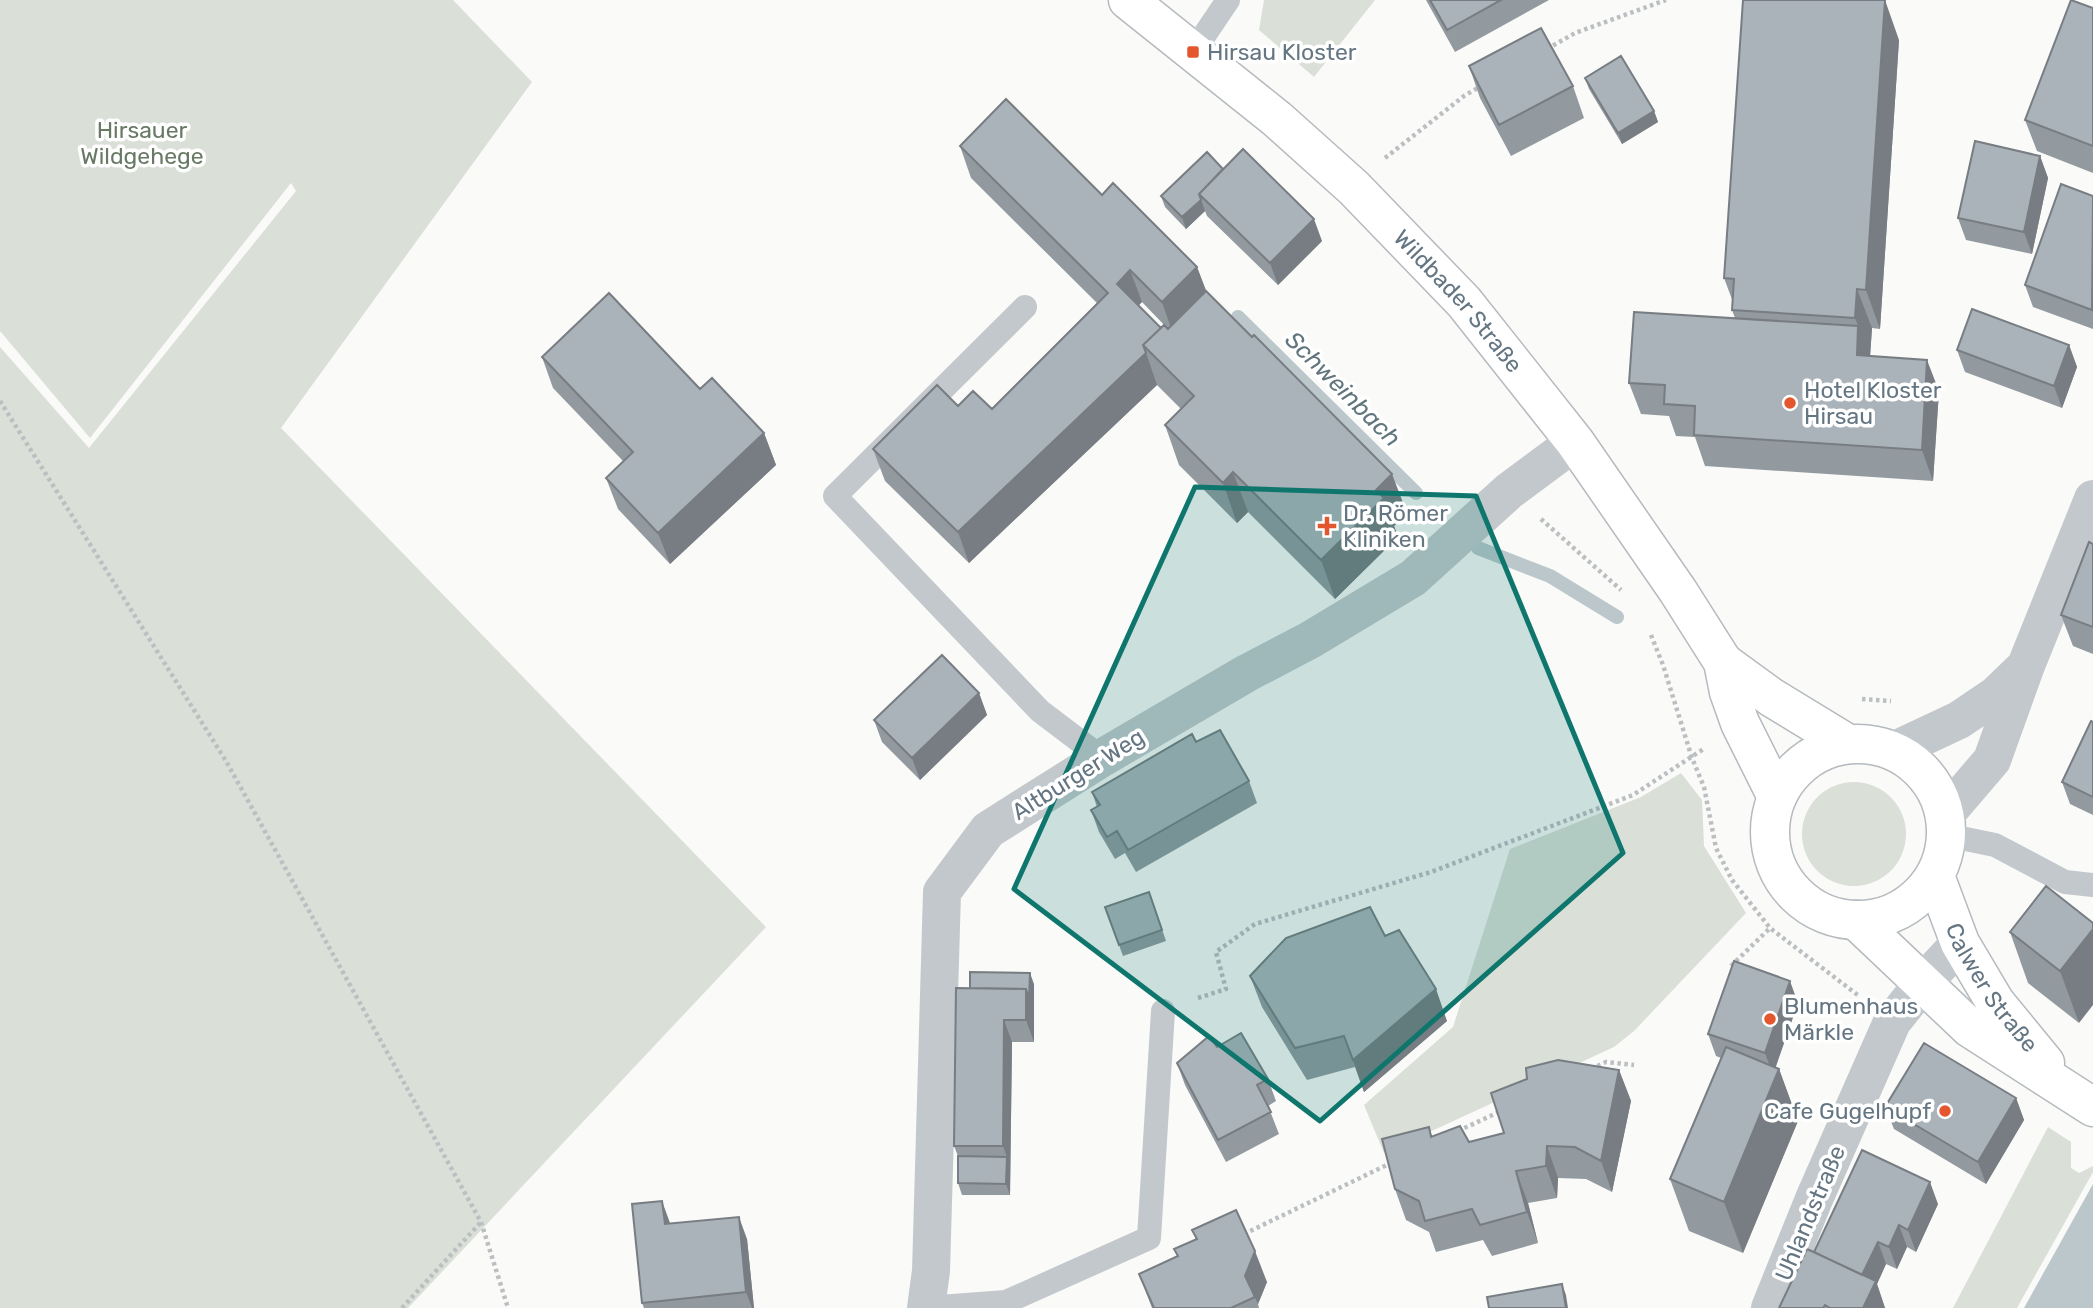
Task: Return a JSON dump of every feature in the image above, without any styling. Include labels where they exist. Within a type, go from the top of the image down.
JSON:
[{"type":"main road","name":"Wildbader Straße","points":[[1128,0],[1277,120],[1354,188],[1464,302],[1575,442],[1678,590],[1723,662],[1729,692],[1740,723],[1777,797]]},
{"type":"main road","name":"Wildbader Straße","points":[[1723,662],[1771,697],[1848,744]]},
{"type":"main road","points":[[1848,744],[1871,744],[1893,751],[1927,776],[1938,794],[1945,825],[1943,857],[1935,876],[1920,894],[1901,909],[1879,917],[1856,920],[1831,916],[1809,905],[1791,889],[1777,868],[1771,845],[1771,820],[1777,797],[1789,777],[1805,761],[1825,750],[1848,744]]},
{"type":"main road","name":"Calwer Straße","points":[[1935,876],[1960,943],[1995,1002],[2080,1098]]},
{"type":"main road","name":"Calwer Straße","points":[[1856,920],[1970,1028],[2080,1098]]},
{"type":"street","name":"Altburger Weg","points":[[926,1308],[931,1271],[942,892],[988,830],[1102,758],[1413,578],[1509,491],[1575,442]]},
{"type":"street","points":[[1945,825],[1992,760],[2025,668],[2093,499]]},
{"type":"street","points":[[1893,751],[1959,720],[1996,695],[2025,668]]},
{"type":"street","name":"Uhlandstraße","points":[[1770,1308],[1814,1199],[1892,1022],[1960,943]]},
{"type":"lane","points":[[1193,52],[1228,0]]},
{"type":"lane","points":[[1025,307],[835,496],[1040,711],[1102,758]]},
{"type":"lane","points":[[1945,825],[1995,845],[2065,882],[2093,885]]},
{"type":"lane","points":[[926,1308],[1006,1302],[1149,1238],[1163,1011]]},
{"type":"path","points":[[1542,51],[1575,33],[1665,0]]},
{"type":"path","points":[[1354,188],[1391,151],[1464,96],[1486,83]]},
{"type":"path","points":[[0,401],[226,761],[481,1222],[508,1308]]},
{"type":"path","points":[[1509,491],[1625,594]]},
{"type":"path","points":[[1648,629],[1704,787],[1716,848],[1732,880],[1770,929],[1892,1022]]},
{"type":"path","points":[[1853,698],[1892,701],[1903,699]]},
{"type":"path","points":[[1223,975],[1216,952],[1255,925],[1444,867],[1633,794],[1692,758],[1740,723]]},
{"type":"path","points":[[1731,966],[1770,929]]},
{"type":"path","points":[[1582,1073],[1606,1062],[1634,1065]]},
{"type":"path","points":[[1448,1136],[1509,1108]]},
{"type":"path","points":[[1239,1237],[1399,1159]]},
{"type":"path","points":[[402,1308],[481,1222]]},
{"type":"highlighted area","points":[[1195,487],[1476,496],[1623,853],[1320,1121],[1014,889]]},
{"type":"green space","name":"Hirsauer Wildgehege","points":[[0,0],[453,0],[532,82],[281,428],[766,927],[408,1308],[0,1308],[0,347],[89,448],[296,191],[291,183],[90,438],[0,331]]},
{"type":"green space","points":[[1264,0],[1375,0],[1314,77],[1259,30]]},
{"type":"green space","points":[[1681,773],[1702,800],[1704,846],[1746,913],[1634,1031],[1614,1047],[1384,1153],[1364,1105],[1453,1027],[1510,849],[1641,797]]},
{"type":"green space","points":[[1854,782],[1874,786],[1891,797],[1902,814],[1906,834],[1902,854],[1891,871],[1874,882],[1854,886],[1834,882],[1817,871],[1806,854],[1802,834],[1806,814],[1817,797],[1834,786]]},
{"type":"green space","points":[[2048,1127],[2071,1142],[2071,1168],[2079,1173],[2093,1166],[2093,1172],[2017,1308],[1953,1308]]},
{"type":"shaded area","points":[[2093,1184],[2093,1308],[2024,1308]]},
{"type":"building","points":[[1430,0],[1501,0],[1447,30]]},
{"type":"building","points":[[1743,0],[1885,0],[1866,290],[1857,289],[1855,318],[1732,310],[1734,279],[1724,278]]},
{"type":"building","points":[[2071,0],[2093,8],[2093,146],[2025,120]]},
{"type":"building","points":[[1541,28],[1573,86],[1499,125],[1469,66]]},
{"type":"building","points":[[1621,56],[1654,111],[1618,133],[1585,78]]},
{"type":"building","points":[[1006,99],[1102,195],[1113,183],[1197,267],[1162,302],[1130,270],[1117,284],[1161,328],[1143,345],[1146,353],[958,532],[873,449],[937,385],[958,406],[973,391],[992,409],[1108,293],[960,146]]},
{"type":"building","points":[[1975,141],[2040,156],[2024,232],[1958,218]]},
{"type":"building","points":[[1243,149],[1314,219],[1270,263],[1199,194]]},
{"type":"building","points":[[1207,152],[1223,169],[1199,194],[1201,200],[1182,217],[1161,196]]},
{"type":"building","points":[[2061,184],[2093,196],[2092,310],[2025,285]]},
{"type":"building","points":[[1206,291],[1252,337],[1254,335],[1392,474],[1376,490],[1384,498],[1321,560],[1233,472],[1223,483],[1165,425],[1194,396],[1143,345],[1164,325],[1168,329]]},
{"type":"building","points":[[609,293],[700,389],[712,378],[764,433],[658,533],[606,478],[633,452],[542,357]]},
{"type":"building","points":[[1972,309],[2069,345],[2054,386],[1957,350]]},
{"type":"building","name":"Hotel Kloster Hirsau","points":[[1634,312],[1858,326],[1857,355],[1927,360],[1922,450],[1694,435],[1695,406],[1664,404],[1665,385],[1629,383]]},
{"type":"building","points":[[2089,542],[2093,544],[2093,627],[2061,615]]},
{"type":"building","points":[[942,655],[979,693],[912,758],[874,720]]},
{"type":"building","points":[[2091,721],[2093,722],[2093,797],[2062,782]]},
{"type":"building","points":[[1220,730],[1249,781],[1128,850],[1117,831],[1107,837],[1091,810],[1100,805],[1092,792],[1192,734],[1196,742]]},
{"type":"building","points":[[2046,886],[2093,923],[2093,929],[2060,971],[2010,932]]},
{"type":"building","points":[[1149,892],[1162,930],[1119,945],[1105,907]]},
{"type":"building","points":[[1370,907],[1385,936],[1399,930],[1436,989],[1353,1060],[1344,1036],[1295,1048],[1250,976],[1286,938]]},
{"type":"building","points":[[1734,961],[1790,981],[1765,1053],[1708,1034]]},
{"type":"building","points":[[970,972],[1030,973],[1029,999],[1026,989],[970,988]]},
{"type":"building","points":[[956,988],[1026,989],[1026,1020],[1004,1020],[1003,1146],[954,1146]]},
{"type":"building","points":[[1241,1033],[1268,1079],[1257,1085],[1271,1112],[1218,1140],[1177,1063],[1209,1036],[1217,1047]]},
{"type":"building","points":[[1924,1043],[2016,1098],[1978,1162],[1885,1107]]},
{"type":"building","points":[[1726,1047],[1779,1069],[1724,1202],[1670,1179]]},
{"type":"building","points":[[1558,1060],[1619,1070],[1601,1161],[1575,1147],[1547,1146],[1546,1166],[1516,1171],[1527,1212],[1480,1225],[1472,1209],[1425,1221],[1419,1201],[1395,1189],[1382,1139],[1429,1127],[1431,1137],[1460,1126],[1469,1142],[1504,1133],[1491,1093],[1527,1079],[1526,1068]]},
{"type":"building","points":[[1862,1150],[1930,1182],[1908,1230],[1899,1225],[1889,1247],[1878,1242],[1862,1275],[1814,1252]]},
{"type":"building","points":[[958,1156],[1007,1157],[1006,1184],[958,1183]]},
{"type":"building","points":[[662,1201],[665,1224],[739,1217],[746,1292],[642,1303],[632,1204]]},
{"type":"building","points":[[1236,1210],[1255,1251],[1245,1276],[1255,1297],[1231,1308],[1154,1308],[1139,1274],[1178,1256],[1174,1249],[1197,1239],[1192,1230]]},
{"type":"building","points":[[1807,1249],[1876,1281],[1863,1308],[1830,1308],[1825,1305],[1823,1308],[1779,1308]]},
{"type":"building","points":[[1562,1284],[1566,1308],[1489,1308],[1487,1297]]},
{"type":"waterway","name":"Schweinbach","points":[[1238,317],[1416,493]]},
{"type":"waterway","name":"Schweinbach","points":[[1478,548],[1550,576],[1617,617]]},
{"type":"place","name":"Hirsau Kloster","points":[[1193,52]]},
{"type":"place","name":"Hotel Kloster Hirsau","points":[[1790,403]]},
{"type":"place","name":"Dr. Römer Kliniken","points":[[1327,526]]},
{"type":"place","name":"Blumenhaus Märkle","points":[[1770,1019]]},
{"type":"place","name":"Cafe Gugelhupf","points":[[1945,1111]]}]
